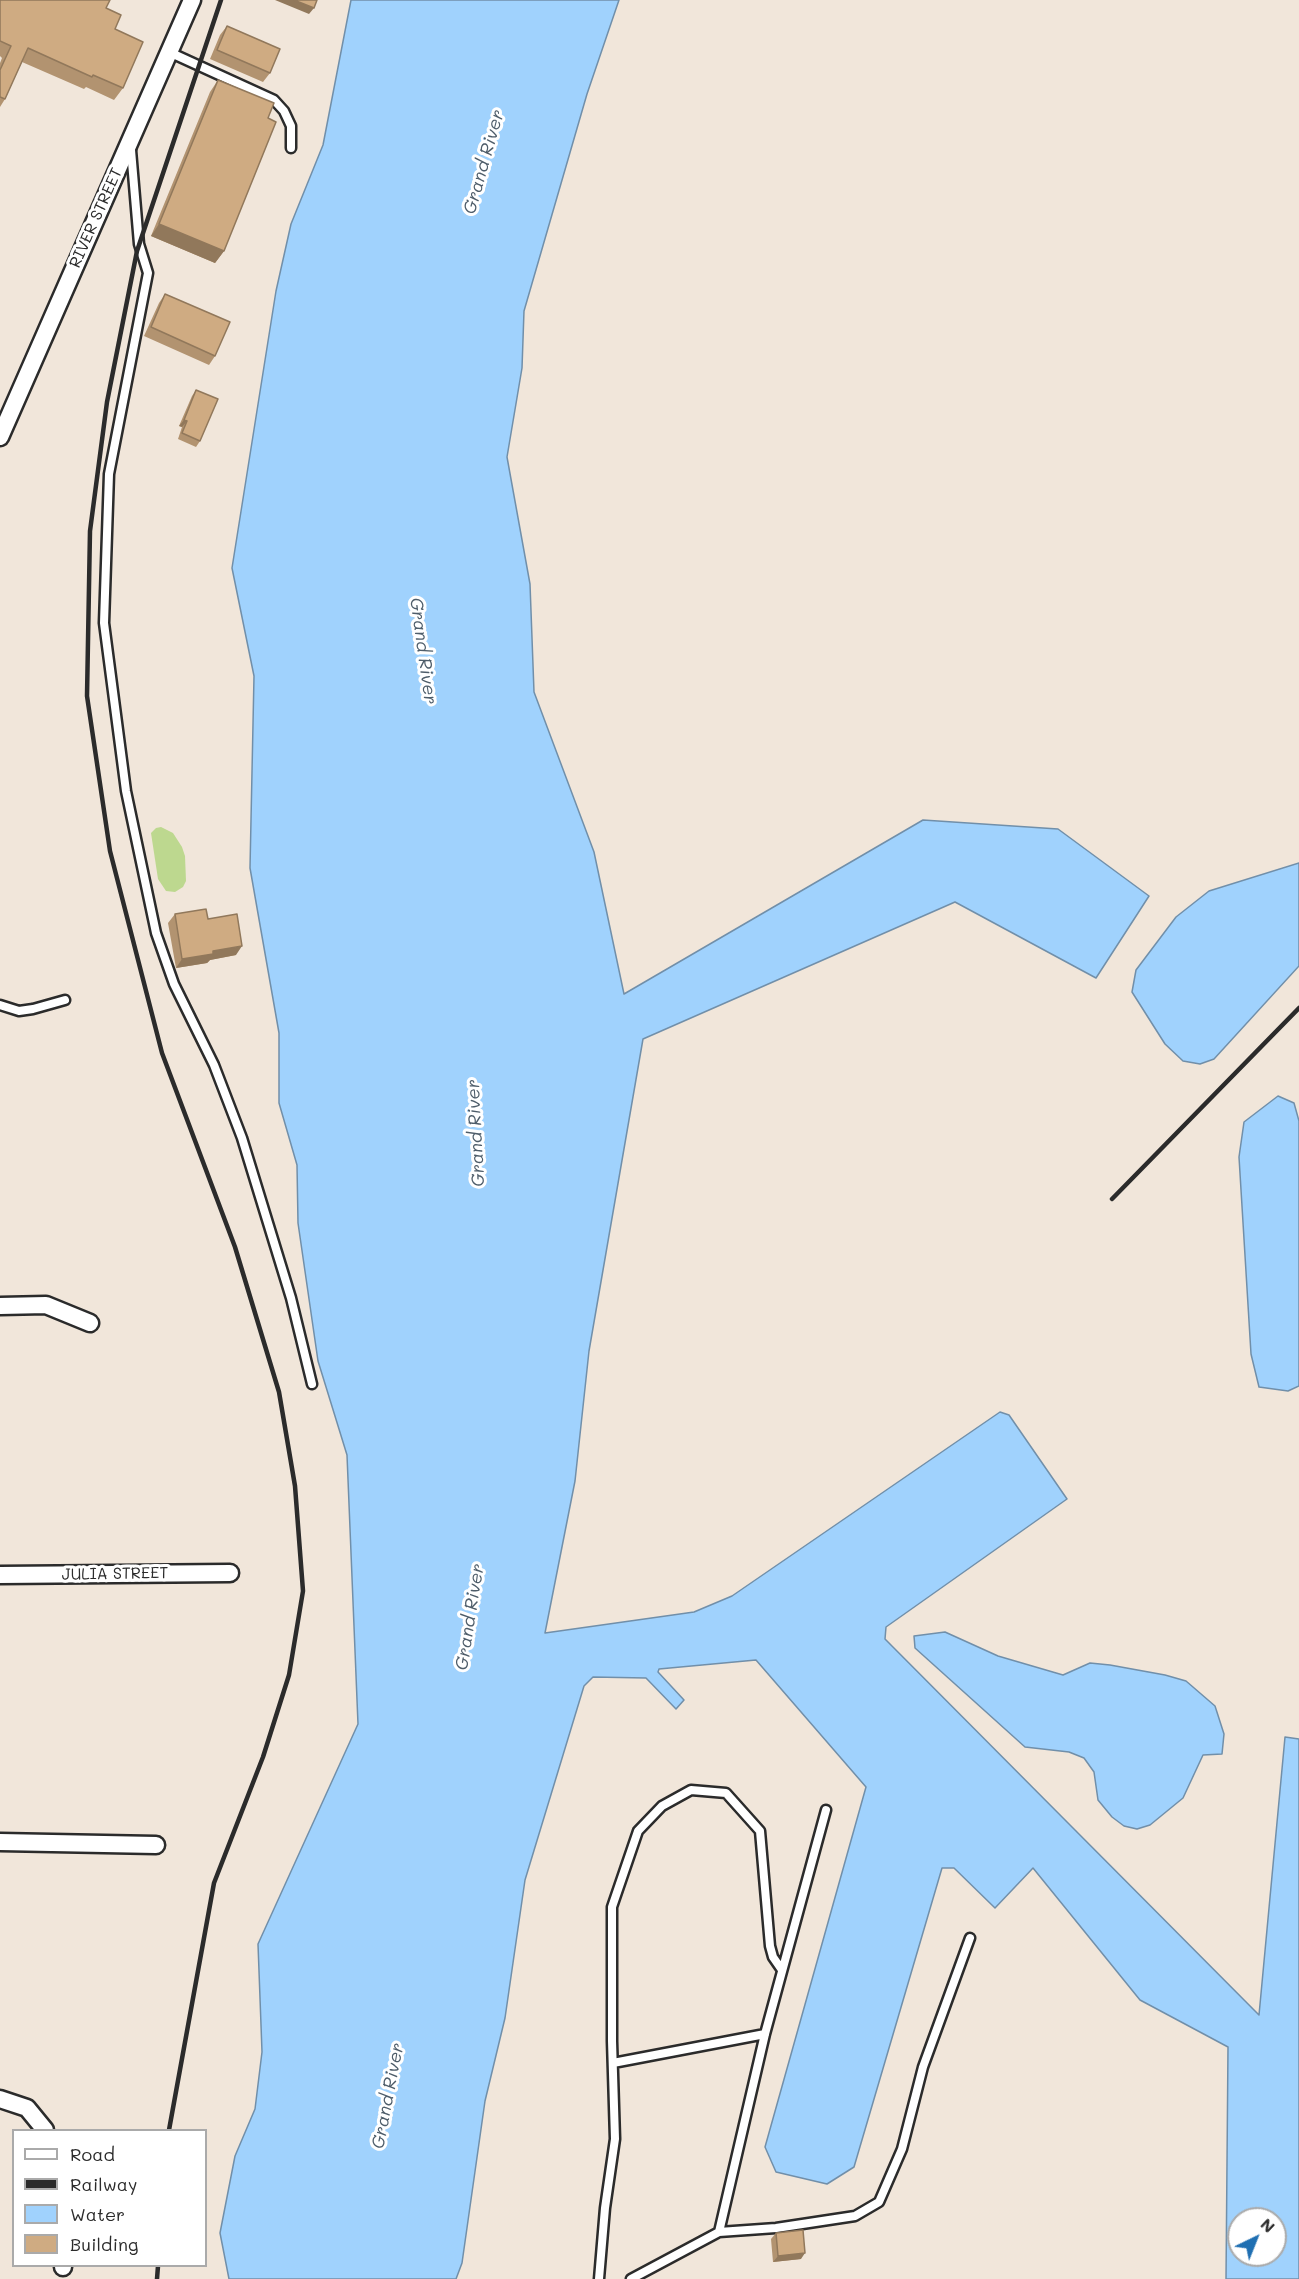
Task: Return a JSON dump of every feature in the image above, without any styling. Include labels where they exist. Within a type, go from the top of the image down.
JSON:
[{"type":"street","name":"RIVER STREET","points":[[0,437],[192,0]]},
{"type":"street","points":[[0,1306],[46,1305],[90,1323]]},
{"type":"street","name":"JULIA STREET","points":[[0,1575],[230,1573]]},
{"type":"street","points":[[0,1842],[156,1845]]},
{"type":"street","points":[[0,2099],[27,2108],[44,2129]]},
{"type":"lane","points":[[169,52],[274,100],[284,111],[291,126],[291,148]]},
{"type":"lane","points":[[130,141],[139,244],[148,273],[109,474],[104,623],[126,791],[156,933],[174,984],[213,1065],[242,1138],[291,1298],[312,1384]]},
{"type":"lane","points":[[0,1005],[19,1011],[65,1000]]},
{"type":"lane","points":[[599,2279],[605,2208],[615,2139],[612,1907],[638,1831],[662,1806],[691,1790],[726,1793],[760,1831],[770,1946],[773,1957],[782,1970]]},
{"type":"lane","points":[[719,2232],[765,2034],[826,1810]]},
{"type":"lane","points":[[631,2279],[719,2232],[776,2228],[855,2216],[879,2202],[902,2149],[923,2067],[970,1938]]},
{"type":"lane","points":[[613,2063],[765,2034]]},
{"type":"green space","points":[[161,827],[173,833],[185,856],[186,881],[183,887],[175,892],[166,891],[158,879],[151,833]]},
{"type":"water","name":"Grand River","points":[[351,0],[619,0],[587,94],[524,311],[522,368],[507,457],[530,584],[534,692],[594,852],[624,994],[923,820],[1058,829],[1149,896],[1096,978],[955,902],[643,1039],[589,1351],[575,1481],[545,1633],[694,1612],[732,1596],[1000,1412],[1009,1415],[1067,1499],[886,1627],[885,1639],[1259,2015],[1285,1737],[1299,1739],[1299,2279],[1226,2279],[1228,2047],[1140,2000],[1033,1868],[995,1908],[954,1868],[942,1868],[854,2167],[827,2184],[776,2172],[765,2147],[866,1787],[756,1660],[659,1669],[658,1672],[684,1700],[676,1709],[646,1678],[593,1677],[584,1686],[525,1880],[505,2018],[485,2101],[462,2263],[456,2279],[229,2279],[220,2233],[235,2156],[255,2109],[262,2052],[258,1944],[358,1724],[347,1455],[318,1361],[298,1223],[297,1165],[279,1103],[279,1033],[250,868],[254,676],[232,568],[276,291],[291,224],[323,145]]},
{"type":"water","points":[[1299,863],[1299,966],[1214,1059],[1200,1064],[1183,1061],[1165,1044],[1132,992],[1136,970],[1176,917],[1209,891]]},
{"type":"water","points":[[1278,1096],[1294,1103],[1299,1121],[1299,1386],[1288,1391],[1259,1387],[1251,1354],[1239,1157],[1244,1122]]},
{"type":"water","points":[[945,1632],[998,1656],[1063,1675],[1090,1663],[1165,1675],[1186,1681],[1215,1706],[1224,1734],[1222,1754],[1203,1755],[1183,1798],[1150,1825],[1137,1829],[1124,1826],[1112,1817],[1098,1800],[1094,1772],[1084,1758],[1069,1752],[1025,1747],[915,1648],[914,1636]]},
{"type":"building","points":[[0,0],[110,0],[106,8],[121,15],[115,29],[143,42],[123,88],[93,75],[92,77],[28,48],[5,99],[0,97],[0,70],[11,46],[0,41]]},
{"type":"building","points":[[294,0],[317,0],[314,8]]},
{"type":"building","points":[[227,26],[280,49],[270,73],[217,50]]},
{"type":"building","points":[[218,80],[274,103],[268,118],[276,122],[224,251],[159,224]]},
{"type":"building","points":[[165,294],[230,322],[215,356],[151,327]]},
{"type":"building","points":[[196,390],[218,399],[200,441],[182,433],[187,421],[184,420]]},
{"type":"building","points":[[206,909],[208,919],[237,914],[242,946],[182,959],[175,914]]},
{"type":"building","points":[[803,2230],[805,2253],[778,2256],[776,2233]]},
{"type":"railway","points":[[169,2129],[214,1883],[263,1757],[289,1675],[303,1591],[295,1486],[279,1392],[235,1247],[162,1053],[110,851],[87,696],[90,531],[107,402],[137,251],[221,0]]},
{"type":"railway","points":[[1112,1199],[1299,1008]]},
{"type":"railway","points":[[157,2279],[158,2267]]}]
